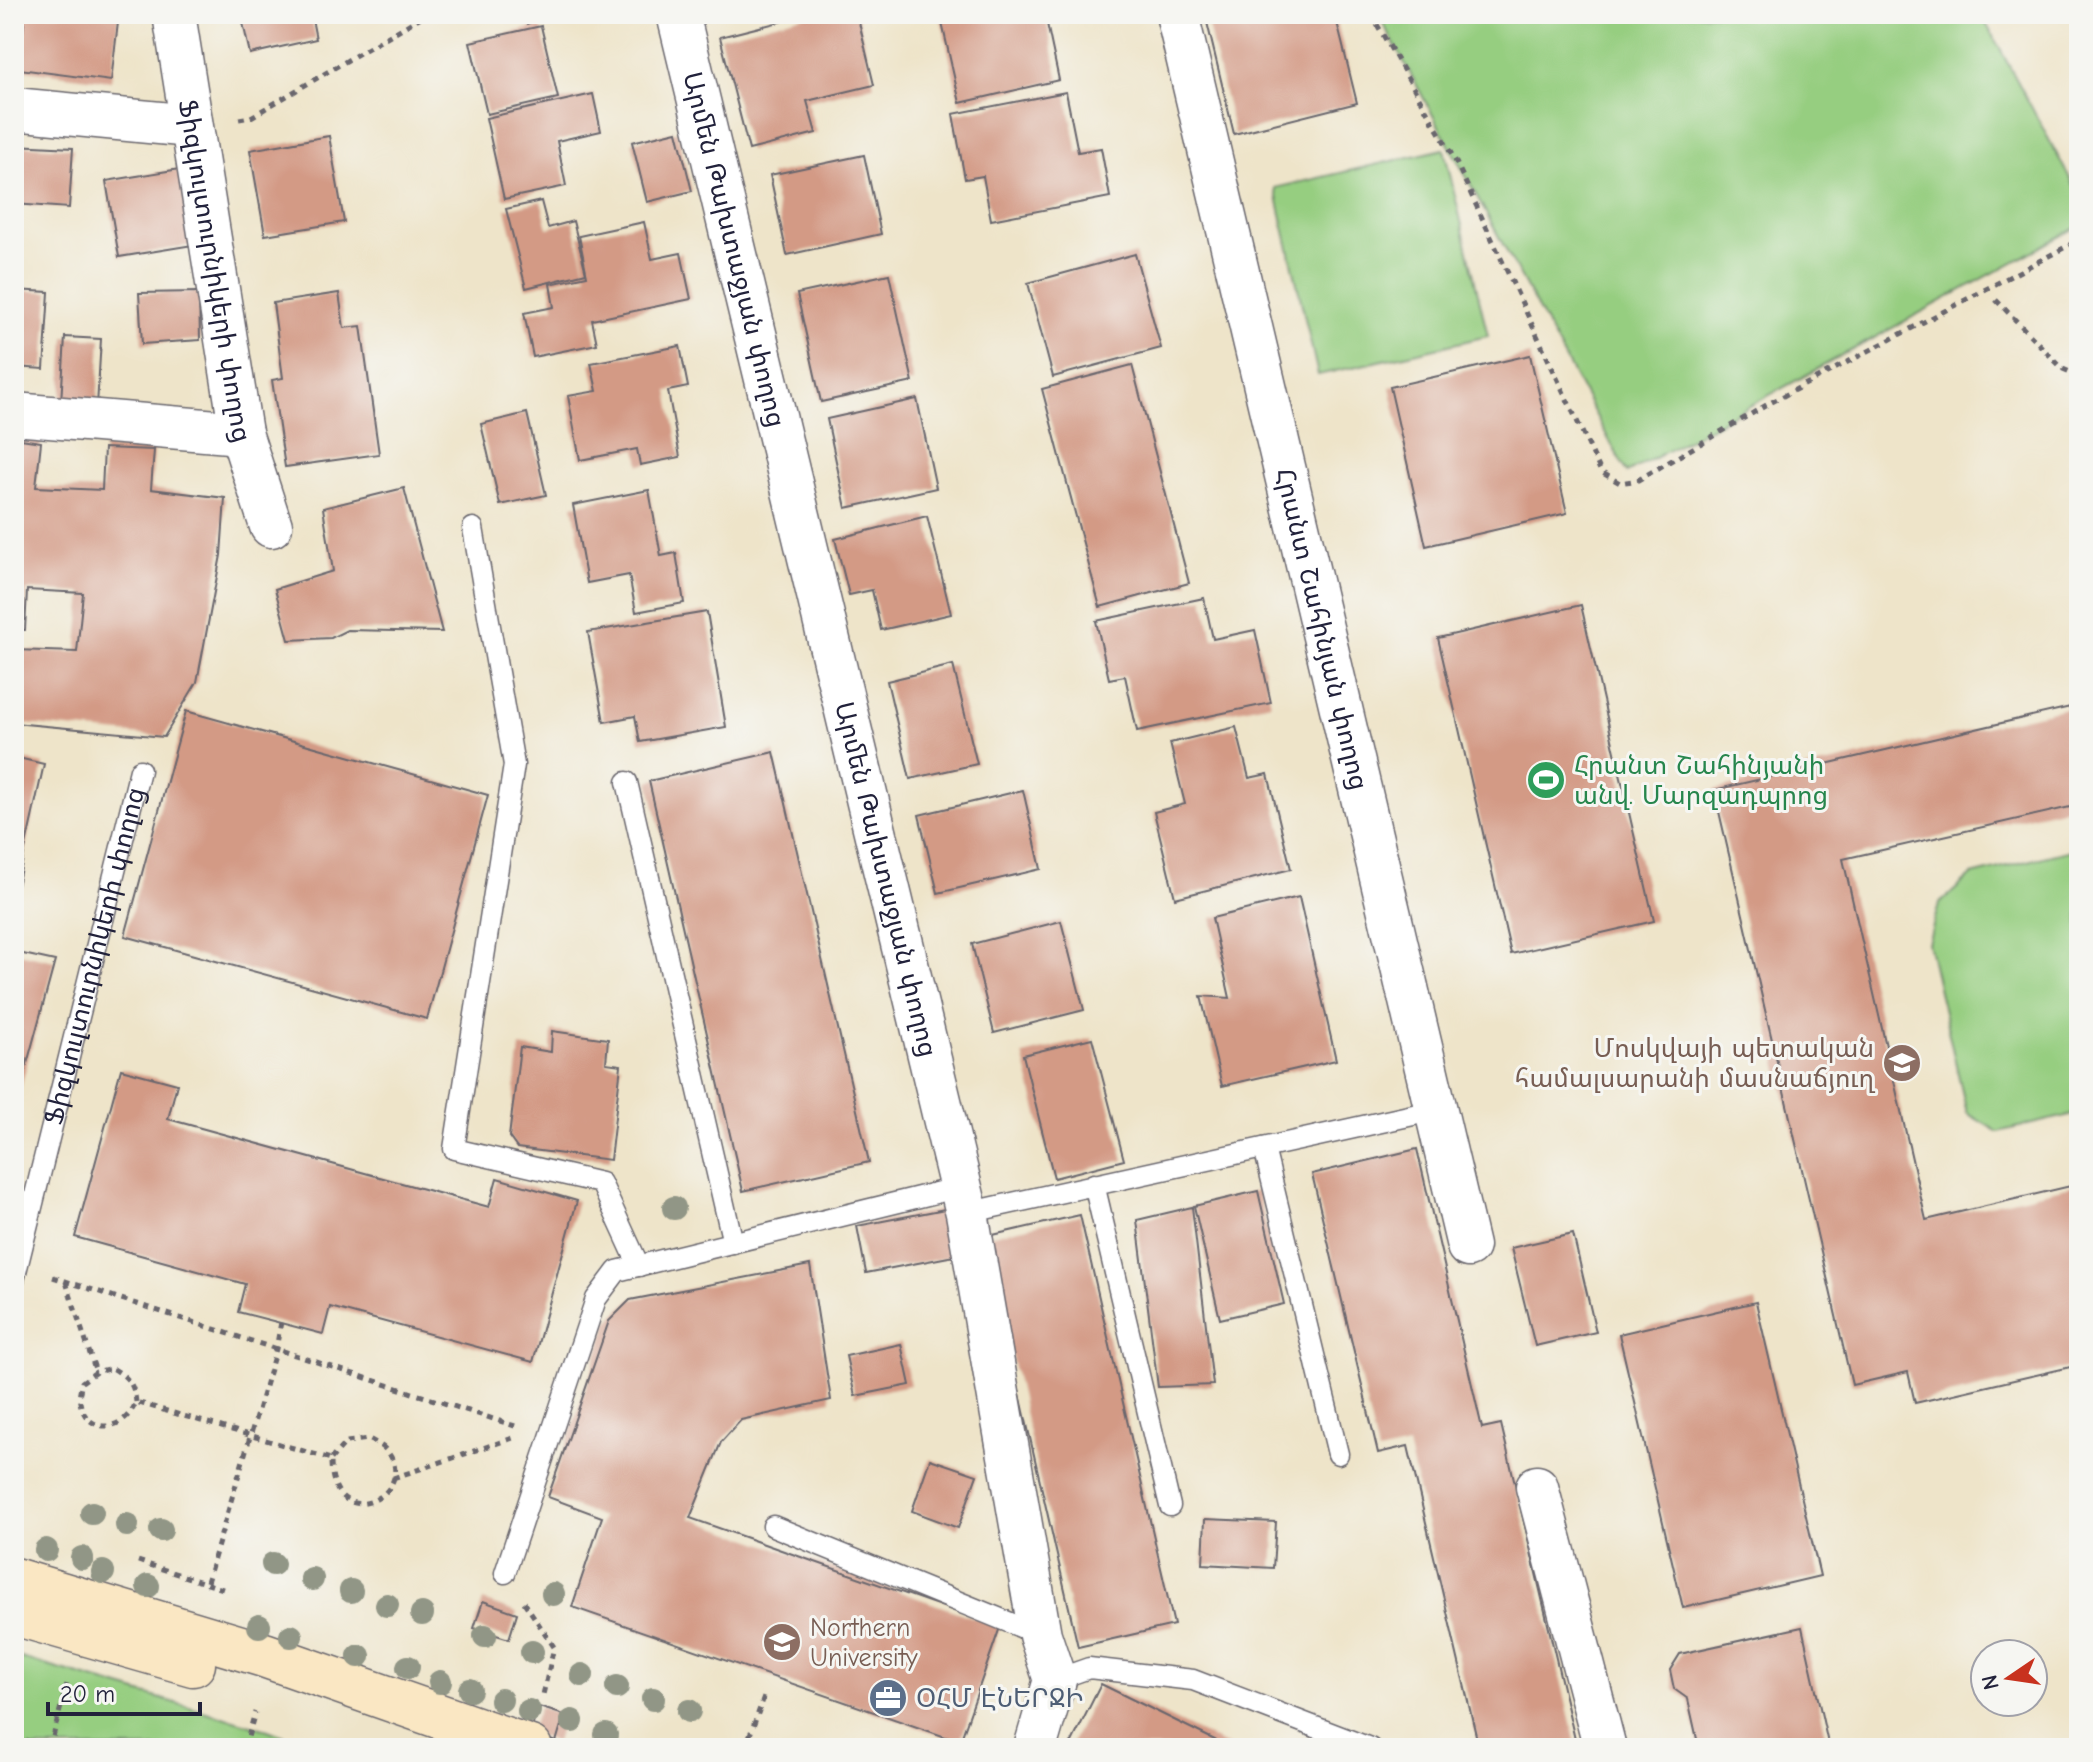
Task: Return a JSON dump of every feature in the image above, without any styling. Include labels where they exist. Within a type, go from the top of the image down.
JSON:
[{"type":"street","name":"Ֆիզկուլտուրնիկերի փողոց","points":[[174,14],[241,433],[271,526]]},
{"type":"street","name":"Արմեն Թախտաջյան փողոց","points":[[678,14],[964,1200],[1040,1635],[1055,1680]]},
{"type":"street","name":"Հրանտ Շահինյան փողոց","points":[[1177,14],[1468,1246]]},
{"type":"street","points":[[14,109],[191,126]]},
{"type":"street","points":[[14,414],[241,433]]},
{"type":"street","points":[[1537,1487],[1605,1748]]},
{"type":"street","points":[[14,1580],[264,1655],[530,1748]]},
{"type":"street","points":[[14,1613],[341,1706],[458,1748]]},
{"type":"street","points":[[1035,1748],[1055,1680]]},
{"type":"lane","points":[[473,528],[514,765],[454,1149],[601,1183],[639,1266]]},
{"type":"lane","name":"Ֆիզկուլտուրնիկերի փողոց","points":[[16,1272],[140,770]]},
{"type":"lane","points":[[627,782],[733,1243]]},
{"type":"lane","points":[[505,1573],[541,1434],[596,1299],[617,1271],[733,1243],[964,1200],[1094,1184],[1436,1110]]},
{"type":"lane","points":[[1264,1148],[1338,1454]]},
{"type":"lane","points":[[1094,1184],[1170,1506]]},
{"type":"lane","points":[[773,1526],[1040,1635]]},
{"type":"lane","points":[[1055,1680],[1089,1668],[1193,1680],[1370,1748]]},
{"type":"path","points":[[191,126],[251,117],[426,14]]},
{"type":"path","points":[[1371,14],[1455,160],[1601,472],[1620,483],[1638,480],[1770,403],[2079,240]]},
{"type":"path","points":[[1996,300],[2063,369],[2079,376]]},
{"type":"path","points":[[16,1272],[66,1282],[541,1434]]},
{"type":"path","points":[[66,1282],[96,1372]]},
{"type":"path","points":[[207,1582],[276,1349],[281,1322]]},
{"type":"path","points":[[112,1368],[126,1375],[135,1387],[136,1402],[131,1415],[119,1425],[102,1426],[87,1418],[79,1401],[82,1382],[96,1372],[112,1368]]},
{"type":"path","points":[[136,1402],[331,1459]]},
{"type":"path","points":[[393,1478],[541,1434]]},
{"type":"path","points":[[369,1439],[385,1449],[394,1466],[392,1486],[377,1501],[360,1504],[344,1498],[331,1480],[331,1459],[346,1442],[369,1439]]},
{"type":"path","points":[[138,1561],[236,1593]]},
{"type":"path","points":[[505,1573],[554,1647],[542,1699]]},
{"type":"path","points":[[14,1736],[49,1748],[70,1674]]},
{"type":"path","points":[[745,1748],[766,1692]]},
{"type":"path","points":[[245,1748],[255,1712]]},
{"type":"green space","points":[[1378,14],[1981,14],[2079,195],[2079,226],[1627,473]]},
{"type":"green space","points":[[1444,149],[1488,336],[1318,375],[1275,188]]},
{"type":"green space","points":[[2079,848],[2079,1113],[1998,1132],[1967,1113],[1928,943],[1939,904],[1972,875]]},
{"type":"green space","points":[[14,1656],[268,1730],[316,1748],[14,1748]]},
{"type":"building","points":[[25,14],[119,14],[111,81],[19,69]]},
{"type":"building","points":[[241,14],[311,14],[316,39],[250,54]]},
{"type":"building","points":[[522,14],[547,14],[527,24]]},
{"type":"building","points":[[811,14],[857,14],[874,85],[807,101],[816,133],[749,150],[720,37]]},
{"type":"building","points":[[940,14],[1045,14],[1059,80],[960,103]]},
{"type":"building","points":[[1205,14],[1335,14],[1357,103],[1234,134]]},
{"type":"building","points":[[541,26],[558,98],[487,114],[470,42]]},
{"type":"building","points":[[1066,92],[1078,152],[1101,148],[1110,197],[991,220],[983,176],[965,179],[953,114]]},
{"type":"building","points":[[593,94],[601,131],[557,141],[566,186],[504,199],[486,118]]},
{"type":"building","points":[[677,131],[692,191],[647,202],[632,142]]},
{"type":"building","points":[[329,136],[344,222],[265,235],[250,150]]},
{"type":"building","points":[[14,145],[73,148],[69,208],[14,204]]},
{"type":"building","points":[[864,155],[881,234],[787,255],[770,175]]},
{"type":"building","points":[[180,169],[193,245],[119,257],[106,181]]},
{"type":"building","points":[[541,201],[548,228],[573,221],[586,273],[526,288],[506,209]]},
{"type":"building","points":[[644,222],[652,259],[681,253],[691,299],[592,320],[597,344],[533,357],[524,313],[554,307],[550,284],[587,276],[579,236]]},
{"type":"building","points":[[1135,254],[1161,348],[1053,377],[1028,283]]},
{"type":"building","points":[[889,274],[913,382],[821,402],[797,294]]},
{"type":"building","points":[[14,290],[49,292],[44,369],[14,367]]},
{"type":"building","points":[[199,292],[200,340],[142,344],[139,293]]},
{"type":"building","points":[[339,293],[344,328],[361,326],[379,454],[285,467],[272,380],[283,378],[273,303]]},
{"type":"building","points":[[65,337],[101,339],[97,406],[61,403]]},
{"type":"building","points":[[680,346],[688,387],[668,391],[680,457],[640,465],[637,449],[580,460],[568,396],[597,391],[591,363]]},
{"type":"building","points":[[1530,355],[1567,513],[1426,546],[1390,387]]},
{"type":"building","points":[[1132,365],[1189,583],[1100,607],[1042,389]]},
{"type":"building","points":[[917,399],[936,488],[846,508],[827,419]]},
{"type":"building","points":[[527,413],[546,495],[500,505],[481,424]]},
{"type":"building","points":[[14,438],[41,442],[36,487],[102,490],[104,448],[154,450],[151,489],[225,498],[221,555],[197,682],[164,737],[14,723],[14,650],[77,652],[83,593],[27,590],[25,630],[14,630]]},
{"type":"building","points":[[404,488],[442,632],[347,630],[331,638],[289,640],[275,589],[333,571],[323,508]]},
{"type":"building","points":[[649,490],[661,556],[676,553],[684,603],[636,612],[629,575],[587,583],[573,505]]},
{"type":"building","points":[[927,516],[951,614],[881,630],[872,590],[849,595],[835,539]]},
{"type":"building","points":[[1204,598],[1213,639],[1255,630],[1271,703],[1137,731],[1125,676],[1109,679],[1096,621]]},
{"type":"building","name":"Հրանտ Շահինյանի անվ. Մարզադպրոց","points":[[1581,605],[1654,921],[1511,954],[1438,638]]},
{"type":"building","points":[[707,612],[726,727],[640,742],[635,716],[604,722],[588,632]]},
{"type":"building","points":[[953,665],[977,764],[910,779],[887,681]]},
{"type":"building","points":[[2079,705],[2079,805],[1843,859],[1926,1220],[2079,1184],[2079,1365],[1915,1403],[1908,1372],[1852,1385],[1714,790]]},
{"type":"building","points":[[186,711],[488,795],[427,1019],[125,936]]},
{"type":"building","points":[[1236,727],[1249,778],[1268,774],[1291,869],[1175,898],[1154,812],[1185,804],[1170,743]]},
{"type":"building","points":[[774,752],[869,1162],[743,1191],[649,781]]},
{"type":"building","points":[[14,757],[44,764],[17,886],[14,885]]},
{"type":"building","points":[[1023,790],[1041,869],[938,893],[919,815]]},
{"type":"building","points":[[1299,897],[1336,1060],[1222,1086],[1201,996],[1230,998],[1212,918]]},
{"type":"building","points":[[1061,921],[1084,1010],[994,1033],[972,944]]},
{"type":"building","points":[[14,952],[55,961],[15,1108],[14,1108]]},
{"type":"building","points":[[552,1031],[608,1039],[606,1063],[621,1065],[610,1160],[517,1148],[509,1137],[520,1047],[551,1052]]},
{"type":"building","points":[[1092,1038],[1124,1160],[1054,1178],[1023,1055]]},
{"type":"building","points":[[121,1069],[177,1084],[168,1119],[489,1207],[497,1178],[577,1201],[533,1362],[330,1307],[323,1334],[238,1312],[245,1284],[75,1237]]},
{"type":"building","points":[[1417,1149],[1482,1428],[1501,1424],[1577,1748],[1479,1748],[1408,1446],[1378,1453],[1312,1174]]},
{"type":"building","points":[[1258,1191],[1284,1304],[1220,1319],[1194,1206]]},
{"type":"building","points":[[1192,1207],[1213,1385],[1158,1387],[1137,1220]]},
{"type":"building","points":[[945,1209],[954,1256],[866,1273],[857,1226]]},
{"type":"building","points":[[1080,1215],[1174,1625],[1078,1647],[984,1237]]},
{"type":"building","points":[[1573,1234],[1596,1332],[1535,1346],[1511,1248]]},
{"type":"building","points":[[810,1265],[831,1400],[741,1420],[721,1442],[690,1518],[1000,1627],[960,1742],[572,1607],[602,1517],[548,1497],[609,1321],[630,1300]]},
{"type":"building","points":[[1756,1302],[1820,1576],[1683,1608],[1619,1334]]},
{"type":"building","points":[[901,1344],[910,1385],[855,1396],[846,1356]]},
{"type":"building","points":[[930,1459],[977,1475],[958,1528],[912,1511]]},
{"type":"building","points":[[1205,1519],[1276,1522],[1273,1568],[1203,1564]]},
{"type":"building","points":[[483,1601],[517,1613],[509,1639],[474,1628]]},
{"type":"building","points":[[1802,1627],[1829,1748],[1699,1748],[1688,1699],[1674,1689],[1670,1670],[1680,1654]]},
{"type":"building","points":[[1101,1684],[1231,1748],[1069,1748]]},
{"type":"building","points":[[539,1707],[564,1715],[556,1742],[530,1733]]},
{"type":"place","name":"Հրանտ Շահինյանի անվ. Մարզադպրոց","points":[[1546,780]]},
{"type":"place","name":"Մոսկվայի պետական համալսարանի մասնաճյուղ","points":[[1902,1063]]},
{"type":"place","name":"Northern University","points":[[782,1642]]},
{"type":"place","name":"ՕՀՄ ԷՆԵՐՋԻ","points":[[888,1698]]}]
